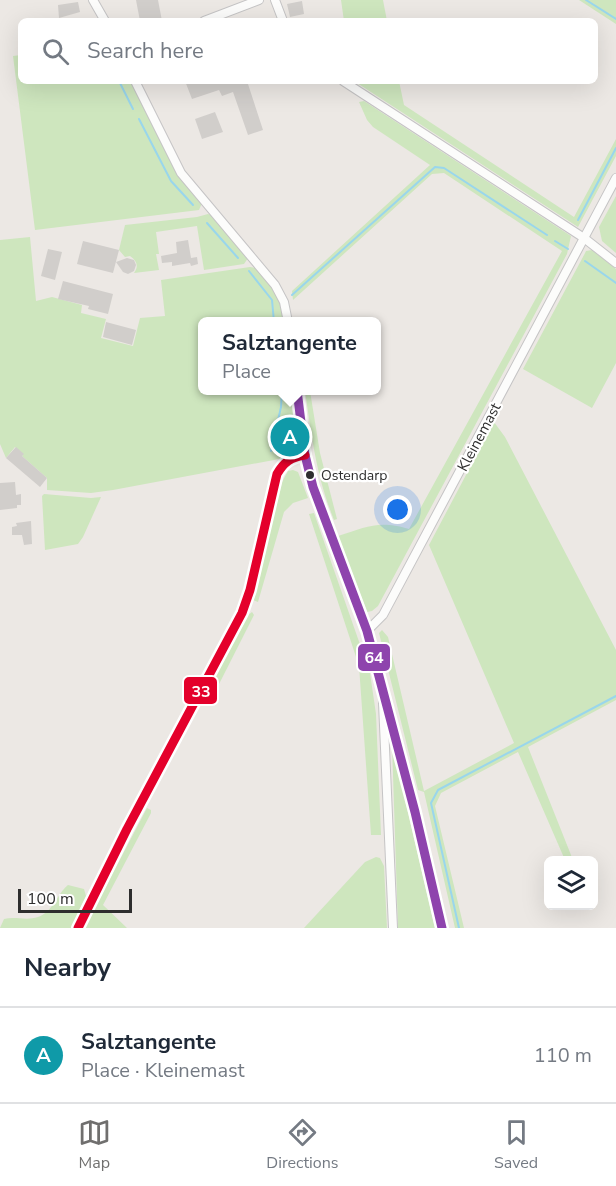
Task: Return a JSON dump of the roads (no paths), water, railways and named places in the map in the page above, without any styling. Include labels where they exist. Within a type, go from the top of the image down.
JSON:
[{"type":"street","points":[[93,0],[103,18]]},
{"type":"street","points":[[212,18],[259,0]]},
{"type":"street","points":[[275,0],[282,18]]},
{"type":"street","points":[[136,84],[181,173],[275,285],[284,302],[287,317]]},
{"type":"street","points":[[348,84],[584,238],[616,263]]},
{"type":"street","name":"Kleinemast","points":[[367,632],[383,615],[616,178]]},
{"type":"street","points":[[298,395],[305,455],[313,487],[367,632],[383,686],[442,928]]},
{"type":"street","points":[[78,928],[127,829],[242,613],[250,590],[277,474],[285,462],[305,455]]},
{"type":"street","points":[[383,686],[393,928]]},
{"type":"waterway","points":[[586,0],[616,19]]},
{"type":"waterway","points":[[120,84],[133,109]]},
{"type":"waterway","points":[[139,119],[171,181],[193,205]]},
{"type":"waterway","points":[[578,220],[616,148]]},
{"type":"waterway","points":[[292,295],[435,167],[444,168],[547,235]]},
{"type":"waterway","points":[[207,223],[238,258]]},
{"type":"waterway","points":[[555,241],[568,249]]},
{"type":"waterway","points":[[585,261],[616,283]]},
{"type":"waterway","points":[[249,271],[272,300],[274,317]]},
{"type":"waterway","points":[[271,451],[282,395]]},
{"type":"waterway","points":[[459,928],[431,803],[438,790],[616,696]]},
{"type":"place","name":"Salztangente","points":[[290,437]]},
{"type":"place","name":"Ostendarp","points":[[310,475]]}]
